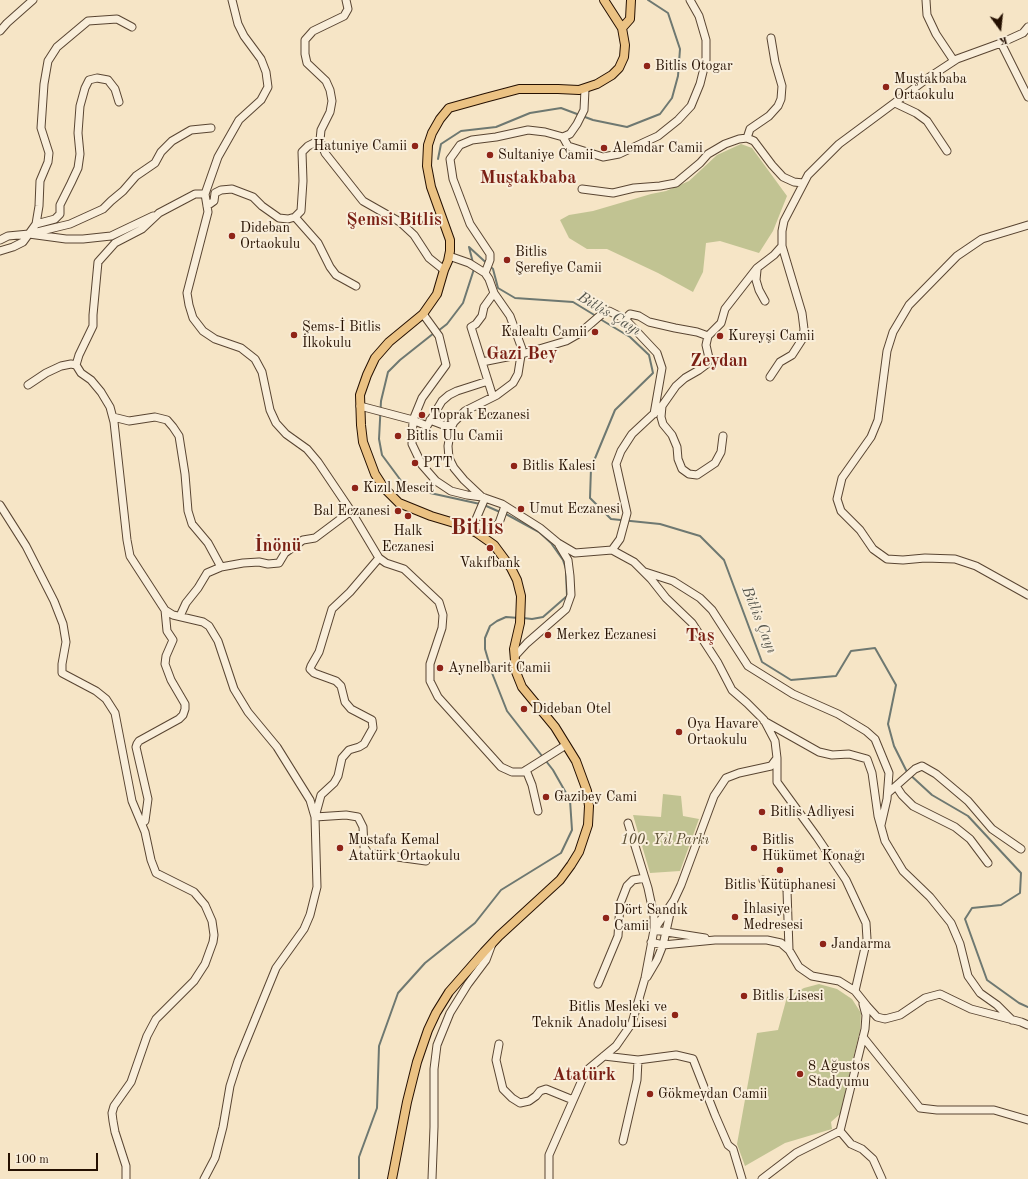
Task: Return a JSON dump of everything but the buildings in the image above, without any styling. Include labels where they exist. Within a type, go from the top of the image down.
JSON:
[{"type":"main road","points":[[392,1179],[407,1102],[417,1062],[428,1030],[436,1013],[449,992],[493,943],[560,880],[571,865],[584,837],[588,825],[589,806],[587,791],[576,761],[555,727],[522,687],[516,672],[514,649],[520,623],[521,609],[519,589],[511,568],[494,545],[480,536],[461,525],[431,516],[400,503],[384,488],[375,474],[363,442],[360,395],[375,358],[389,342],[423,314],[437,294],[449,256],[450,240],[431,187],[427,166],[428,145],[432,133],[444,113],[449,108],[519,89],[558,88],[580,90],[597,84],[612,75],[619,68],[624,57],[625,45],[622,28],[604,0]]},
{"type":"main road","points":[[622,28],[630,19],[631,4]]},
{"type":"street","points":[[0,31],[4,22],[34,0]]},
{"type":"street","points":[[232,0],[238,24],[244,36],[261,59],[266,72],[268,87],[261,100],[239,120],[218,157],[205,194],[208,212],[187,292],[193,318],[203,331],[215,339],[240,348],[256,359],[262,372],[270,410],[276,423],[286,434],[307,449],[318,462],[351,511],[379,558],[386,564],[404,569],[439,602],[443,615],[442,628],[430,664],[430,681],[438,697],[501,767],[512,772],[523,772],[566,745]]},
{"type":"street","points":[[346,0],[348,9]]},
{"type":"street","points":[[351,0],[344,16],[313,30],[305,40],[305,54],[307,63],[326,81],[330,90],[332,101],[330,112],[321,130],[320,140],[325,153],[363,201],[400,222],[414,235],[429,258],[444,270]]},
{"type":"street","points":[[563,137],[568,146],[603,157],[619,154],[653,138],[678,120],[691,106],[700,84],[706,60],[706,40],[699,16],[690,0]]},
{"type":"street","points":[[926,0],[927,15],[936,34],[954,61]]},
{"type":"street","points":[[0,251],[23,242],[36,224],[39,206],[40,181],[48,162],[49,153],[41,128],[44,84],[48,61],[57,47],[88,21],[117,19],[132,27]]},
{"type":"street","points":[[770,377],[780,362],[792,355],[802,338],[804,329],[802,313],[782,246],[782,231],[784,221],[808,175],[839,144],[928,78],[954,61],[1026,32]]},
{"type":"street","points":[[747,138],[750,128],[769,116],[781,100],[782,86],[771,38]]},
{"type":"street","points":[[1001,43],[1028,97]]},
{"type":"street","points":[[36,224],[55,220],[60,214],[60,205],[78,168],[80,154],[78,133],[80,106],[89,80],[97,78],[108,80],[119,102]]},
{"type":"street","points":[[485,271],[490,260],[490,254],[470,224],[453,179],[450,159],[460,146],[472,140],[496,137],[528,130],[545,132],[563,137],[570,134],[584,110],[585,88]]},
{"type":"street","points":[[895,103],[916,113],[927,121],[947,151]]},
{"type":"street","points":[[0,240],[8,236],[29,234],[70,224],[103,209],[123,191],[136,176],[155,162],[161,152],[172,142],[191,130],[211,128]]},
{"type":"street","points":[[582,189],[613,193],[634,188],[660,186],[676,182],[700,163],[708,154],[725,144],[747,138],[754,141],[783,177],[794,182],[803,183]]},
{"type":"street","points":[[208,206],[214,201],[215,193],[222,190],[232,190],[253,197],[262,206],[279,218],[288,219],[295,217],[301,211],[303,181],[302,152],[308,146],[320,140]]},
{"type":"street","points":[[29,234],[72,239],[111,236],[195,194],[205,194]]},
{"type":"street","points":[[159,213],[142,229],[114,243],[98,262],[92,315],[93,326],[79,355],[76,365],[81,373],[91,380],[102,392],[110,407],[113,417],[130,556],[165,610],[173,615],[203,622],[209,626],[218,641],[234,689],[248,712],[276,747],[300,784],[310,800],[315,817],[317,887],[310,915],[304,929],[276,968],[238,1061],[230,1086],[223,1127],[215,1158],[204,1179]]},
{"type":"street","points":[[295,217],[318,243],[330,267],[336,275],[347,283],[356,286]]},
{"type":"street","points":[[1028,225],[982,239],[957,256],[908,305],[893,332],[887,351],[878,420],[871,437],[842,478],[837,499],[841,511],[860,530],[873,549],[887,559],[955,559],[976,566],[1028,595]]},
{"type":"street","points":[[612,550],[620,539],[624,529],[627,513],[616,464],[621,450],[632,434],[662,406],[676,386],[685,378],[707,364],[709,358],[706,345],[708,336],[721,323],[725,309],[758,268],[782,246]]},
{"type":"street","points":[[449,256],[469,263],[485,271],[494,293],[510,316],[522,349],[518,374],[513,383],[494,397],[465,411],[454,422],[451,428],[448,446],[449,458],[454,468],[464,480],[484,499]]},
{"type":"street","points":[[758,268],[756,280],[765,301]]},
{"type":"street","points":[[494,293],[484,307],[482,316],[476,324],[471,327],[494,397]]},
{"type":"street","points":[[482,362],[522,354],[566,341],[580,333],[604,313],[609,311],[625,319],[657,354],[662,368],[654,414]]},
{"type":"street","points":[[423,314],[439,336],[446,365],[422,398],[413,420],[412,444],[422,465],[436,481],[451,491],[484,499],[505,508],[540,528],[558,543],[575,553],[612,550],[634,562],[645,572],[666,598],[692,623],[718,663],[732,690],[764,720],[802,744],[819,752],[832,755],[849,754],[867,759],[872,773],[878,816],[885,841],[903,871],[930,897],[951,923],[960,944],[968,976],[980,993],[997,1005],[1012,1020]]},
{"type":"street","points":[[625,319],[630,314],[639,316],[649,322],[697,332],[708,336]]},
{"type":"street","points":[[28,385],[46,373],[61,366],[71,364],[76,365]]},
{"type":"street","points":[[360,406],[413,420],[427,426],[442,401],[449,395],[457,390],[488,380]]},
{"type":"street","points":[[662,406],[661,417],[663,424],[672,435],[677,447],[678,459],[682,469],[689,474],[697,475],[714,463],[721,452],[723,436]]},
{"type":"street","points":[[113,417],[129,420],[154,417],[167,420],[173,426],[178,436],[185,474],[188,511],[192,524],[208,542],[221,567]]},
{"type":"street","points":[[430,420],[451,428]]},
{"type":"street","points":[[471,531],[484,499]]},
{"type":"street","points":[[0,505],[26,546],[59,613],[63,624],[66,642],[62,673],[96,691],[106,699],[115,714],[132,801],[142,823],[151,860],[156,873],[194,892],[205,905],[212,921],[214,935],[213,942],[205,964],[194,981],[156,1019],[147,1036],[132,1082],[114,1106],[112,1114],[126,1166],[126,1179]]},
{"type":"street","points":[[480,536],[499,523],[505,508]]},
{"type":"street","points":[[180,616],[186,603],[198,588],[207,573],[221,567],[259,562],[268,564],[279,563],[285,552],[303,540],[315,538],[351,511]]},
{"type":"street","points":[[515,656],[527,643],[566,609],[572,594],[568,560],[558,543]]},
{"type":"street","points":[[315,817],[321,794],[334,784],[338,776],[342,758],[349,750],[364,744],[373,728],[372,720],[351,709],[345,702],[341,686],[336,681],[314,673],[310,669],[318,652],[332,609],[350,592],[379,558]]},
{"type":"street","points":[[645,572],[673,582],[700,598],[712,610],[748,666],[793,694],[838,714],[866,731],[875,739],[889,773],[888,793],[881,826]]},
{"type":"street","points":[[142,823],[145,820],[148,799],[136,747],[137,744],[139,741],[179,719],[185,709],[185,704],[171,680],[165,664],[166,656],[173,640],[167,631],[165,610]]},
{"type":"street","points":[[764,720],[775,741],[777,782],[846,880],[866,923],[868,939],[855,991]]},
{"type":"street","points":[[654,930],[674,900],[714,796],[726,778],[739,773],[771,766],[777,758]]},
{"type":"street","points":[[888,793],[915,769],[922,766],[936,774],[968,801],[992,830],[1021,849]]},
{"type":"street","points":[[526,770],[532,785],[538,811]]},
{"type":"street","points":[[896,786],[902,795],[913,806],[955,826],[970,839],[988,863]]},
{"type":"street","points":[[315,817],[346,815],[358,817],[363,827],[364,847],[368,853],[426,861]]},
{"type":"street","points":[[549,1179],[549,1155],[586,1071],[616,1046],[632,1023],[645,978],[654,930],[654,916],[645,878],[628,822]]},
{"type":"street","points":[[598,984],[618,936],[620,904],[627,886],[633,880],[645,878]]},
{"type":"street","points":[[763,880],[783,885],[787,890],[789,950]]},
{"type":"street","points":[[645,978],[657,960],[663,945],[674,900]]},
{"type":"street","points":[[654,930],[716,940]]},
{"type":"street","points":[[651,942],[663,945],[716,940],[767,940],[781,943],[789,950],[799,967],[812,976],[839,981],[855,991],[861,1000],[878,1017],[886,1019],[900,1015],[926,998],[940,994],[971,1009],[1028,1025]]},
{"type":"street","points":[[432,1179],[434,1069],[437,1045],[450,1013],[468,984],[486,960],[493,943]]},
{"type":"street","points":[[762,1179],[796,1153],[840,1131],[865,1028],[866,1015],[861,1000]]},
{"type":"street","points":[[863,1038],[920,1108],[937,1110],[994,1110],[1028,1120]]},
{"type":"street","points":[[498,1044],[496,1060],[503,1089],[512,1098],[520,1103],[530,1101],[540,1091],[546,1089],[573,1100]]},
{"type":"street","points":[[604,1056],[638,1060],[676,1055],[694,1059],[715,1116],[728,1145],[733,1148],[742,1179]]},
{"type":"street","points":[[623,1141],[637,1080],[638,1060]]},
{"type":"street","points":[[840,1131],[850,1144],[862,1149],[873,1159],[882,1179]]},
{"type":"green space","points":[[741,144],[752,148],[787,196],[773,231],[759,253],[720,241],[706,243],[703,272],[693,292],[658,273],[607,249],[587,249],[569,238],[560,220],[569,215],[593,211],[666,191],[689,181],[717,155]]},
{"type":"green space","name":"100. Yıl Parkı","points":[[663,794],[681,796],[683,816],[699,819],[680,871],[650,873],[633,815],[661,817]]},
{"type":"green space","name":"8 Ağustos Stadyumu","points":[[819,984],[837,989],[852,999],[861,1013],[860,1030],[840,1114],[831,1122],[832,1129],[785,1143],[745,1166],[737,1144],[757,1033],[778,1030],[787,997],[804,988]]},
{"type":"waterway","name":"Bitlis Çayı","points":[[438,159],[441,144],[461,131],[496,127],[530,113],[561,108],[593,120],[627,127],[660,114],[672,98],[678,76],[680,49],[668,13],[648,0]]},
{"type":"waterway","name":"Bitlis Çayı","points":[[469,247],[493,269],[498,288],[515,298],[573,302],[596,316]]},
{"type":"waterway","points":[[469,247],[473,263]]},
{"type":"waterway","points":[[438,331],[447,324],[463,303],[474,269]]},
{"type":"waterway","name":"Bitlis Çayı","points":[[600,319],[630,337],[649,355],[653,373],[615,410],[591,468],[590,498],[611,519],[660,524],[700,536],[724,560],[762,662],[791,680],[836,676],[851,651],[875,648],[896,685],[888,724],[894,746],[907,772],[932,795],[968,816],[1021,873],[1020,893],[1001,905],[972,908],[965,919],[987,980],[1019,1003],[1028,1007]]},
{"type":"waterway","points":[[434,333],[400,360],[388,372],[381,401],[379,439],[382,455],[402,482],[412,489],[480,504]]},
{"type":"waterway","points":[[484,505],[500,512]]},
{"type":"waterway","points":[[504,513],[539,532],[551,543],[563,560],[566,569]]},
{"type":"waterway","points":[[523,618],[532,619],[543,617],[567,596],[566,573]]},
{"type":"waterway","points":[[359,1179],[359,1157],[377,1108],[379,1046],[398,993],[425,963],[475,923],[501,890],[561,853],[572,830],[570,800],[553,770],[507,711],[492,673],[485,649],[485,638],[490,626],[506,617],[519,618]]},
{"type":"place","name":"Bitlis Otogar","points":[[647,66]]},
{"type":"place","name":"Muştakbaba Ortaokulu","points":[[886,87]]},
{"type":"place","name":"Hatuniye Camii","points":[[415,146]]},
{"type":"place","name":"Alemdar Camii","points":[[604,148]]},
{"type":"place","name":"Sultaniye Camii","points":[[490,155]]},
{"type":"place","name":"Dideban Ortaokulu","points":[[232,236]]},
{"type":"place","name":"Bitlis Şerefiye Camii","points":[[507,260]]},
{"type":"place","name":"Kalealtı Camii","points":[[595,332]]},
{"type":"place","name":"Şems-İ Bitlis İlkokulu","points":[[294,335]]},
{"type":"place","name":"Kureyşi Camii","points":[[720,336]]},
{"type":"place","name":"Toprak Eczanesi","points":[[422,415]]},
{"type":"place","name":"Bitlis Ulu Camii","points":[[398,436]]},
{"type":"place","name":"PTT","points":[[415,463]]},
{"type":"place","name":"Bitlis Kalesi","points":[[514,466]]},
{"type":"place","name":"Kızıl Mescit","points":[[355,488]]},
{"type":"place","name":"Umut Eczanesi","points":[[521,509]]},
{"type":"place","name":"Bal Eczanesi","points":[[398,511]]},
{"type":"place","name":"Halk Eczanesi","points":[[408,516]]},
{"type":"place","name":"Vakıfbank","points":[[490,548]]},
{"type":"place","name":"Merkez Eczanesi","points":[[548,635]]},
{"type":"place","name":"Aynelbarit Camii","points":[[440,668]]},
{"type":"place","name":"Dideban Otel","points":[[524,709]]},
{"type":"place","name":"Oya Havare Ortaokulu","points":[[679,732]]},
{"type":"place","name":"Gazibey Cami","points":[[546,797]]},
{"type":"place","name":"Bitlis Adliyesi","points":[[762,812]]},
{"type":"place","name":"Mustafa Kemal Atatürk Ortaokulu","points":[[340,848]]},
{"type":"place","name":"Bitlis Hükümet Konağı","points":[[754,848]]},
{"type":"place","name":"Bitlis Kütüphanesi","points":[[780,870]]},
{"type":"place","name":"İhlasiye Medresesi","points":[[735,917]]},
{"type":"place","name":"Dört Sandık Camii","points":[[606,918]]},
{"type":"place","name":"Jandarma","points":[[823,944]]},
{"type":"place","name":"Bitlis Lisesi","points":[[744,996]]},
{"type":"place","name":"Bitlis Mesleki ve Teknik Anadolu Lisesi","points":[[675,1015]]},
{"type":"place","name":"8 Ağustos Stadyumu","points":[[800,1074]]},
{"type":"place","name":"Gökmeydan Camii","points":[[650,1094]]},
{"type":"district","name":"Muştakbaba","points":[[528,178]]},
{"type":"district","name":"Şemsi Bitlis","points":[[394,220]]},
{"type":"district","name":"Gazi Bey","points":[[522,354]]},
{"type":"district","name":"Zeydan","points":[[719,361]]},
{"type":"district","name":"Bitlis","points":[[477,528]]},
{"type":"district","name":"İnönü","points":[[278,546]]},
{"type":"district","name":"Taş","points":[[700,636]]},
{"type":"district","name":"Atatürk","points":[[584,1075]]}]
